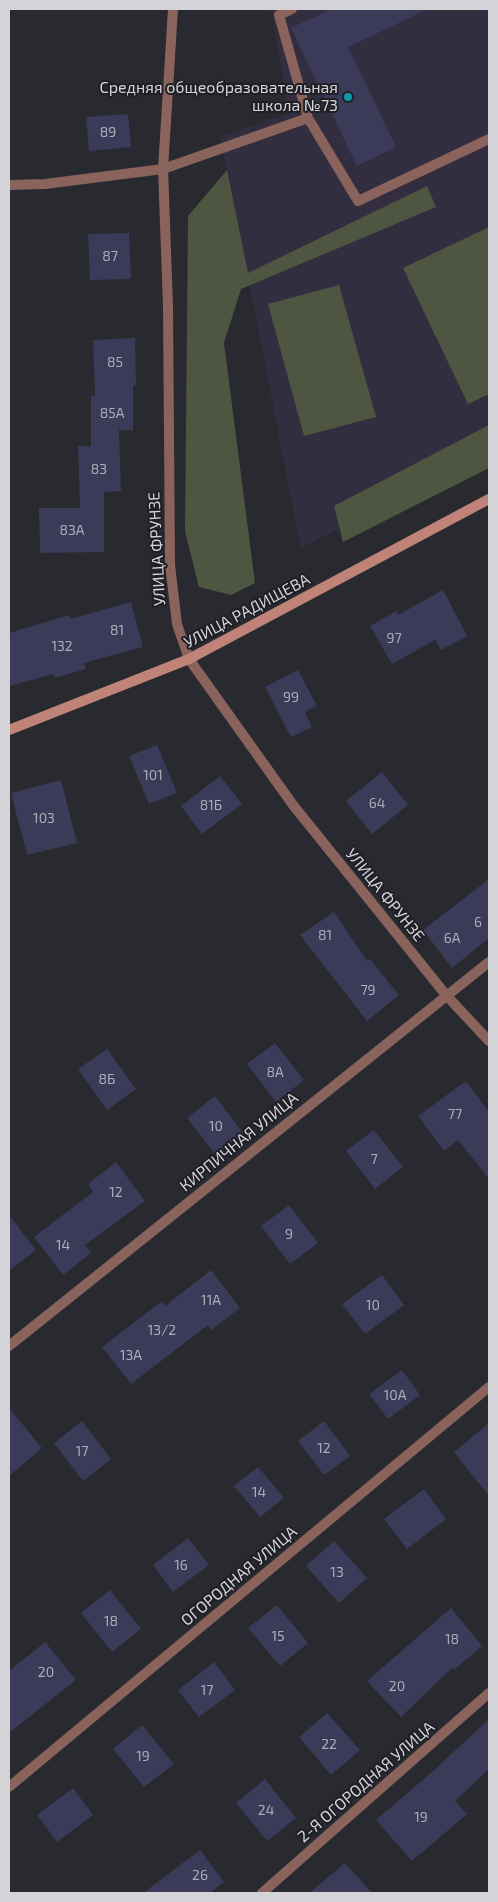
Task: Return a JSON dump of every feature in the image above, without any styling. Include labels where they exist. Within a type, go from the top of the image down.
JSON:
[{"type":"main road","name":"УЛИЦА РАДИЩЕВА","points":[[9,730],[189,659],[489,499]]},
{"type":"street","name":"УЛИЦА ФРУНЗЕ","points":[[173,9],[163,169],[168,306],[170,565],[177,624],[189,659],[293,805],[446,995],[489,1041]]},
{"type":"street","points":[[292,9],[279,15],[308,118],[358,201],[489,140]]},
{"type":"street","points":[[9,185],[45,184],[163,169],[308,118]]},
{"type":"street","name":"КИРПИЧНАЯ УЛИЦА","points":[[9,1346],[489,962]]},
{"type":"street","name":"ОГОРОДНАЯ УЛИЦА","points":[[9,1787],[489,1387]]},
{"type":"street","name":"2-Я ОГОРОДНАЯ УЛИЦА","points":[[262,1893],[489,1693]]},
{"type":"shaded area","points":[[271,9],[489,9],[489,453],[301,548],[220,136],[289,113]]},
{"type":"green space","points":[[227,170],[248,273],[427,186],[436,207],[241,289],[224,343],[255,583],[231,595],[199,587],[185,531],[188,216]]},
{"type":"green space","points":[[489,227],[489,394],[468,404],[403,268]]},
{"type":"green space","points":[[339,285],[376,417],[304,436],[268,304]]},
{"type":"green space","points":[[489,425],[489,468],[343,542],[334,506]]},
{"type":"building","name":"Средняя общеобразовательная школа №73","points":[[332,9],[428,9],[348,47],[396,147],[357,166],[291,28]]},
{"type":"building","points":[[128,114],[131,147],[89,151],[86,117]]},
{"type":"building","points":[[129,233],[131,279],[90,280],[88,234]]},
{"type":"building","points":[[135,338],[136,385],[133,385],[133,430],[119,430],[121,491],[104,492],[104,552],[40,553],[39,508],[80,508],[78,446],[91,446],[91,396],[95,396],[93,340]]},
{"type":"building","points":[[443,590],[467,636],[441,650],[435,640],[392,664],[370,626],[396,611],[398,615]]},
{"type":"building","points":[[131,602],[143,647],[84,663],[86,669],[55,678],[54,674],[9,686],[9,633],[69,615],[70,619]]},
{"type":"building","points":[[298,670],[317,706],[305,712],[312,727],[291,737],[265,687]]},
{"type":"building","points":[[157,745],[177,793],[149,804],[129,756]]},
{"type":"building","points":[[382,772],[408,805],[372,834],[346,801]]},
{"type":"building","points":[[220,776],[242,804],[202,834],[181,806]]},
{"type":"building","points":[[61,780],[77,843],[27,855],[11,793]]},
{"type":"building","points":[[489,879],[489,938],[452,968],[423,930]]},
{"type":"building","points":[[334,912],[367,961],[370,959],[399,995],[367,1021],[300,935]]},
{"type":"building","points":[[275,1043],[304,1080],[276,1102],[247,1064]]},
{"type":"building","points":[[107,1049],[136,1089],[107,1110],[78,1069]]},
{"type":"building","points":[[466,1081],[489,1112],[489,1179],[458,1140],[444,1151],[418,1116]]},
{"type":"building","points":[[215,1096],[244,1134],[216,1155],[187,1118]]},
{"type":"building","points":[[374,1130],[403,1167],[375,1189],[346,1151]]},
{"type":"building","points":[[116,1162],[145,1201],[85,1245],[91,1253],[63,1275],[34,1237],[93,1192],[88,1184]]},
{"type":"building","points":[[289,1205],[318,1243],[290,1264],[261,1226]]},
{"type":"building","points":[[9,1215],[36,1250],[9,1271]]},
{"type":"building","points":[[211,1270],[240,1308],[211,1330],[208,1325],[131,1384],[102,1347],[162,1301],[165,1306]]},
{"type":"building","points":[[382,1275],[404,1305],[365,1334],[342,1304]]},
{"type":"building","points":[[402,1370],[420,1395],[388,1419],[369,1394]]},
{"type":"building","points":[[9,1408],[42,1448],[9,1476]]},
{"type":"building","points":[[82,1421],[111,1459],[83,1481],[54,1443]]},
{"type":"building","points":[[324,1421],[350,1456],[324,1475],[298,1441]]},
{"type":"building","points":[[489,1423],[489,1496],[454,1452]]},
{"type":"building","points":[[258,1467],[284,1498],[260,1517],[234,1486]]},
{"type":"building","points":[[424,1489],[446,1519],[407,1549],[384,1519]]},
{"type":"building","points":[[188,1538],[209,1565],[173,1592],[153,1565]]},
{"type":"building","points":[[334,1541],[367,1578],[339,1603],[306,1566]]},
{"type":"building","points":[[110,1590],[141,1629],[112,1652],[81,1613]]},
{"type":"building","points":[[277,1605],[308,1643],[280,1666],[248,1628]]},
{"type":"building","points":[[451,1608],[482,1646],[454,1670],[452,1668],[401,1717],[367,1681]]},
{"type":"building","points":[[45,1642],[76,1680],[9,1733],[9,1671]]},
{"type":"building","points":[[214,1662],[235,1690],[199,1717],[178,1690]]},
{"type":"building","points":[[327,1713],[360,1750],[331,1775],[299,1737]]},
{"type":"building","points":[[489,1719],[489,1769],[455,1801],[467,1814],[412,1861],[376,1820],[431,1773]]},
{"type":"building","points":[[142,1725],[174,1764],[144,1787],[113,1749]]},
{"type":"building","points":[[265,1779],[296,1818],[267,1841],[236,1803]]},
{"type":"building","points":[[73,1788],[93,1815],[57,1842],[37,1815]]},
{"type":"building","points":[[200,1850],[224,1882],[210,1893],[143,1893]]},
{"type":"building","points":[[345,1863],[372,1893],[309,1893]]},
{"type":"place","name":"Средняя общеобразовательная школа №73","points":[[348,97]]}]
